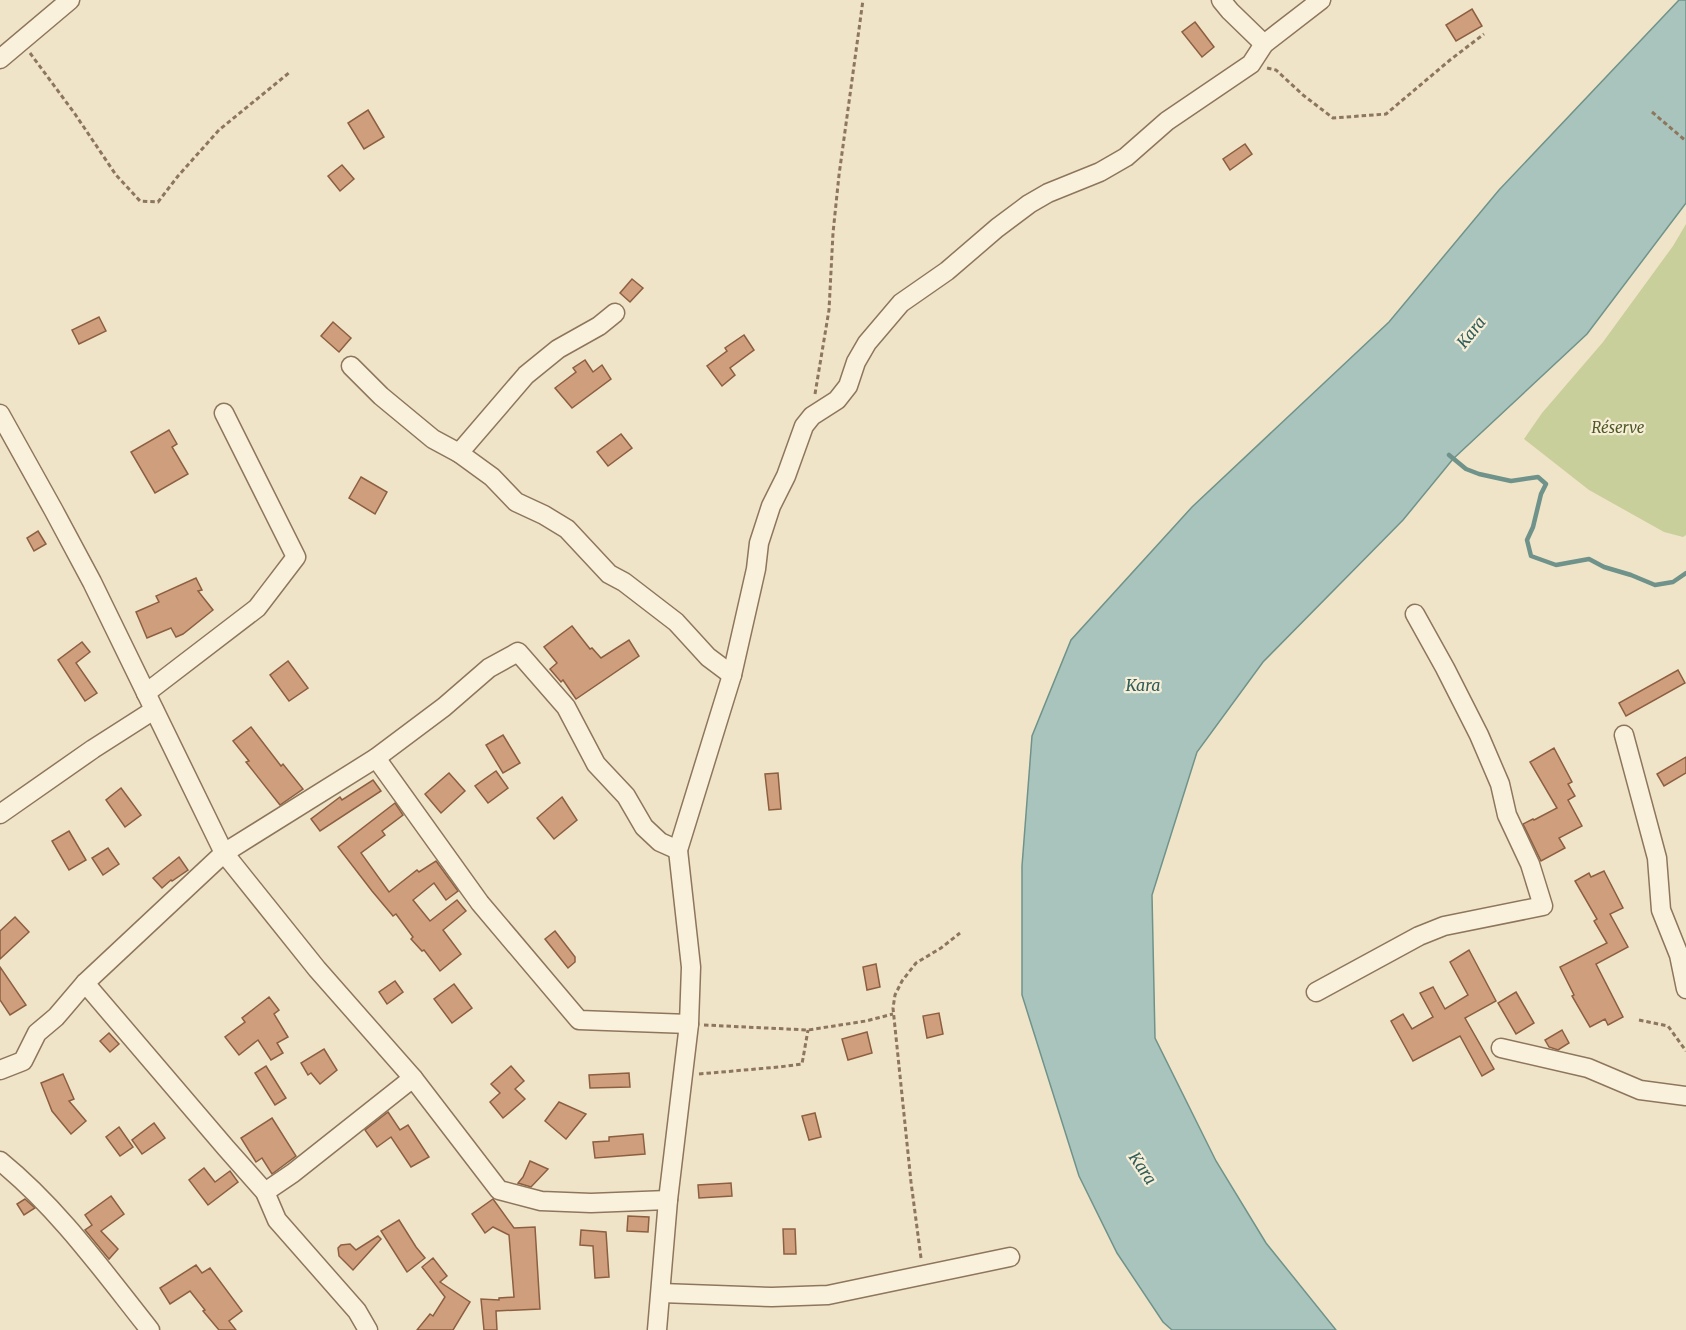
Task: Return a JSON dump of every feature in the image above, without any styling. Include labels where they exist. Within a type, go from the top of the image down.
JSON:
[{"type":"street","points":[[0,59],[70,0]]},
{"type":"street","points":[[1221,0],[1264,44]]},
{"type":"street","points":[[657,1330],[668,1200],[689,1024],[691,967],[678,850],[732,675],[756,569],[759,543],[771,506],[786,476],[804,426],[812,417],[837,400],[848,386],[856,362],[867,344],[901,303],[947,271],[1029,204],[1048,193],[1100,172],[1126,157],[1167,121],[1251,64],[1264,44],[1322,0]]},
{"type":"street","points":[[459,453],[526,375],[558,349],[599,326],[615,313]]},
{"type":"street","points":[[351,366],[381,396],[433,439],[459,453],[492,477],[516,502],[567,529],[609,574],[624,582],[676,622],[708,657],[732,675]]},
{"type":"street","points":[[146,693],[257,608],[296,557],[224,413]]},
{"type":"street","points":[[0,414],[92,582],[224,853],[317,969],[413,1078],[499,1190],[542,1200],[591,1203],[668,1200]]},
{"type":"street","points":[[1316,992],[1419,936],[1444,926],[1543,906],[1530,864],[1508,815],[1500,784],[1479,735],[1415,614]]},
{"type":"street","points":[[0,1070],[23,1061],[37,1033],[56,1017],[85,983],[224,853],[376,758],[489,668],[518,652],[566,707],[596,764],[626,796],[644,827],[660,842],[678,850]]},
{"type":"street","points":[[0,814],[93,749],[154,710]]},
{"type":"street","points":[[1624,735],[1657,858],[1661,910],[1679,955],[1686,989]]},
{"type":"street","points":[[376,758],[480,903],[579,1020],[689,1024]]},
{"type":"street","points":[[85,983],[265,1192],[277,1220],[357,1311],[368,1330]]},
{"type":"street","points":[[1501,1048],[1588,1068],[1640,1090],[1686,1096]]},
{"type":"street","points":[[265,1192],[293,1173],[413,1078]]},
{"type":"street","points":[[0,1161],[49,1206],[150,1330]]},
{"type":"street","points":[[661,1293],[772,1297],[828,1295],[1010,1257]]},
{"type":"path","points":[[812,417],[816,379],[829,310],[839,175],[863,0]]},
{"type":"path","points":[[1251,64],[1276,70],[1333,118],[1386,114],[1484,34]]},
{"type":"path","points":[[21,42],[42,68],[116,175],[140,201],[158,202],[219,130],[290,72]]},
{"type":"path","points":[[1652,112],[1686,141]]},
{"type":"path","points":[[923,1275],[893,1014],[896,995],[902,981],[916,963],[960,933]]},
{"type":"path","points":[[689,1024],[808,1030],[893,1014]]},
{"type":"path","points":[[1639,1020],[1668,1026],[1686,1051]]},
{"type":"path","points":[[682,1075],[802,1064],[808,1030]]},
{"type":"green space","name":"Réserve","points":[[1686,224],[1686,535],[1683,537],[1664,532],[1589,490],[1524,439],[1542,413],[1603,342],[1673,246]]},
{"type":"water","name":"Kara","points":[[1679,0],[1686,0],[1686,203],[1587,334],[1453,459],[1403,520],[1263,662],[1197,752],[1152,895],[1155,1038],[1216,1161],[1266,1243],[1336,1330],[1172,1330],[1163,1322],[1117,1253],[1079,1176],[1022,995],[1022,866],[1032,736],[1071,640],[1192,507],[1389,322],[1499,190]]},
{"type":"building","points":[[1472,9],[1482,26],[1456,41],[1446,25]]},
{"type":"building","points":[[1195,22],[1214,47],[1202,57],[1182,32]]},
{"type":"building","points":[[368,110],[384,137],[364,149],[348,123]]},
{"type":"building","points":[[1245,144],[1252,154],[1230,170],[1223,159]]},
{"type":"building","points":[[342,165],[354,179],[340,191],[328,176]]},
{"type":"building","points":[[632,279],[643,288],[630,302],[620,293]]},
{"type":"building","points":[[99,317],[106,331],[79,344],[72,330]]},
{"type":"building","points":[[333,322],[351,338],[339,352],[321,336]]},
{"type":"building","points":[[744,335],[754,350],[730,368],[735,375],[722,386],[707,366],[727,351],[725,348]]},
{"type":"building","points":[[585,360],[593,372],[602,365],[611,379],[572,408],[555,388],[576,372],[573,368]]},
{"type":"building","points":[[169,430],[177,444],[172,447],[188,474],[155,493],[131,452]]},
{"type":"building","points":[[621,434],[632,448],[608,466],[597,452]]},
{"type":"building","points":[[361,477],[387,492],[375,514],[349,498]]},
{"type":"building","points":[[38,531],[46,544],[34,551],[27,538]]},
{"type":"building","points":[[196,578],[202,590],[198,591],[213,610],[176,637],[171,628],[147,638],[136,612],[159,602],[156,596]]},
{"type":"building","points":[[572,626],[590,649],[592,648],[601,658],[629,640],[639,656],[576,699],[563,680],[561,682],[550,669],[557,663],[544,647]]},
{"type":"building","points":[[82,642],[90,652],[76,663],[97,693],[85,701],[58,660]]},
{"type":"building","points":[[288,661],[308,688],[289,701],[270,675]]},
{"type":"building","points":[[1678,670],[1685,683],[1626,716],[1619,703]]},
{"type":"building","points":[[251,727],[281,766],[283,764],[303,789],[280,805],[246,762],[249,761],[233,741]]},
{"type":"building","points":[[503,735],[520,763],[503,773],[486,745]]},
{"type":"building","points":[[1554,748],[1572,782],[1568,784],[1575,796],[1568,800],[1582,826],[1559,838],[1565,848],[1541,861],[1523,824],[1557,808],[1530,762]]},
{"type":"building","points":[[1686,757],[1686,773],[1664,786],[1657,774]]},
{"type":"building","points":[[496,771],[508,788],[488,803],[475,786]]},
{"type":"building","points":[[449,773],[465,791],[441,813],[425,794]]},
{"type":"building","points":[[778,773],[781,809],[769,810],[765,774]]},
{"type":"building","points":[[373,780],[381,791],[320,831],[311,819],[340,797],[342,800]]},
{"type":"building","points":[[121,788],[141,815],[125,827],[106,800]]},
{"type":"building","points":[[562,797],[577,820],[554,839],[537,818]]},
{"type":"building","points":[[395,803],[403,815],[382,831],[385,835],[361,853],[389,892],[417,870],[419,872],[436,861],[458,891],[446,900],[434,883],[413,900],[430,921],[457,900],[466,911],[443,930],[461,954],[440,971],[424,950],[422,951],[411,939],[413,937],[396,914],[393,916],[338,847]]},
{"type":"building","points":[[69,831],[86,860],[69,870],[52,841]]},
{"type":"building","points":[[108,848],[119,864],[103,875],[92,858]]},
{"type":"building","points":[[179,857],[188,870],[162,888],[153,878]]},
{"type":"building","points":[[1604,871],[1623,908],[1610,914],[1628,947],[1596,964],[1623,1017],[1608,1025],[1605,1019],[1590,1027],[1572,996],[1574,995],[1560,967],[1607,943],[1594,921],[1597,919],[1575,881],[1589,873],[1591,877]]},
{"type":"building","points":[[15,917],[29,932],[0,959],[0,931]]},
{"type":"building","points":[[555,931],[575,957],[575,962],[568,968],[545,939]]},
{"type":"building","points":[[1469,950],[1496,1001],[1465,1018],[1494,1069],[1482,1076],[1460,1036],[1413,1061],[1391,1021],[1403,1014],[1412,1029],[1433,1017],[1420,993],[1433,987],[1445,1009],[1468,995],[1450,962]]},
{"type":"building","points":[[876,964],[880,987],[867,990],[863,967]]},
{"type":"building","points":[[0,967],[26,1005],[10,1015],[0,1000]]},
{"type":"building","points":[[395,981],[403,992],[387,1004],[379,992]]},
{"type":"building","points":[[454,984],[472,1008],[452,1023],[434,999]]},
{"type":"building","points":[[1516,992],[1534,1023],[1516,1034],[1498,1003]]},
{"type":"building","points":[[269,997],[279,1010],[274,1014],[288,1037],[277,1043],[283,1053],[271,1060],[258,1040],[239,1055],[225,1037],[245,1022],[242,1018]]},
{"type":"building","points":[[939,1013],[943,1034],[927,1038],[923,1016]]},
{"type":"building","points":[[1562,1030],[1569,1043],[1558,1050],[1549,1047],[1545,1040]]},
{"type":"building","points":[[867,1032],[872,1053],[848,1060],[842,1039]]},
{"type":"building","points":[[109,1033],[119,1044],[110,1052],[100,1041]]},
{"type":"building","points":[[324,1049],[337,1070],[320,1084],[311,1073],[308,1075],[301,1063]]},
{"type":"building","points":[[266,1066],[286,1098],[275,1105],[255,1073]]},
{"type":"building","points":[[511,1066],[524,1081],[515,1089],[525,1099],[503,1118],[490,1102],[500,1093],[491,1084]]},
{"type":"building","points":[[629,1073],[630,1087],[590,1088],[589,1075]]},
{"type":"building","points":[[63,1074],[74,1099],[69,1101],[86,1121],[71,1134],[52,1111],[41,1083]]},
{"type":"building","points":[[559,1102],[586,1114],[566,1139],[545,1121]]},
{"type":"building","points":[[388,1112],[400,1130],[408,1125],[429,1157],[411,1167],[391,1137],[377,1147],[365,1130]]},
{"type":"building","points":[[815,1113],[821,1137],[809,1140],[802,1116]]},
{"type":"building","points":[[272,1118],[296,1156],[272,1174],[262,1158],[256,1162],[241,1138]]},
{"type":"building","points":[[154,1123],[165,1138],[142,1154],[132,1140]]},
{"type":"building","points":[[119,1127],[133,1147],[120,1156],[106,1137]]},
{"type":"building","points":[[643,1134],[645,1154],[595,1158],[593,1142],[609,1141],[609,1137]]},
{"type":"building","points":[[530,1161],[548,1169],[531,1187],[518,1183]]},
{"type":"building","points":[[204,1168],[215,1182],[230,1171],[238,1182],[208,1205],[189,1180]]},
{"type":"building","points":[[731,1183],[732,1196],[699,1198],[698,1185]]},
{"type":"building","points":[[111,1196],[124,1214],[101,1231],[118,1249],[109,1259],[85,1230],[92,1225],[85,1215]]},
{"type":"building","points":[[25,1199],[35,1208],[24,1215],[17,1204]]},
{"type":"building","points":[[493,1199],[514,1228],[535,1227],[540,1309],[496,1311],[497,1330],[484,1330],[481,1299],[499,1300],[499,1298],[514,1297],[509,1235],[493,1227],[485,1233],[472,1214]]},
{"type":"building","points":[[628,1216],[649,1217],[648,1232],[627,1231]]},
{"type":"building","points":[[399,1220],[425,1258],[407,1272],[381,1231]]},
{"type":"building","points":[[783,1229],[795,1229],[796,1254],[784,1254]]},
{"type":"building","points":[[581,1230],[606,1232],[609,1277],[595,1278],[593,1246],[580,1245]]},
{"type":"building","points":[[378,1236],[381,1239],[353,1270],[339,1256],[338,1248],[341,1245],[350,1244],[356,1250]]},
{"type":"building","points":[[433,1258],[447,1276],[440,1282],[470,1302],[453,1330],[417,1330],[430,1314],[433,1316],[445,1297],[422,1267]]},
{"type":"building","points":[[196,1265],[202,1273],[210,1268],[242,1311],[229,1321],[236,1330],[219,1330],[190,1291],[170,1304],[160,1288]]},
{"type":"waterway","points":[[1449,455],[1466,469],[1479,474],[1511,481],[1538,477],[1546,484],[1527,540],[1531,556],[1556,565],[1589,559],[1604,567],[1655,585],[1673,582],[1686,573]]}]
